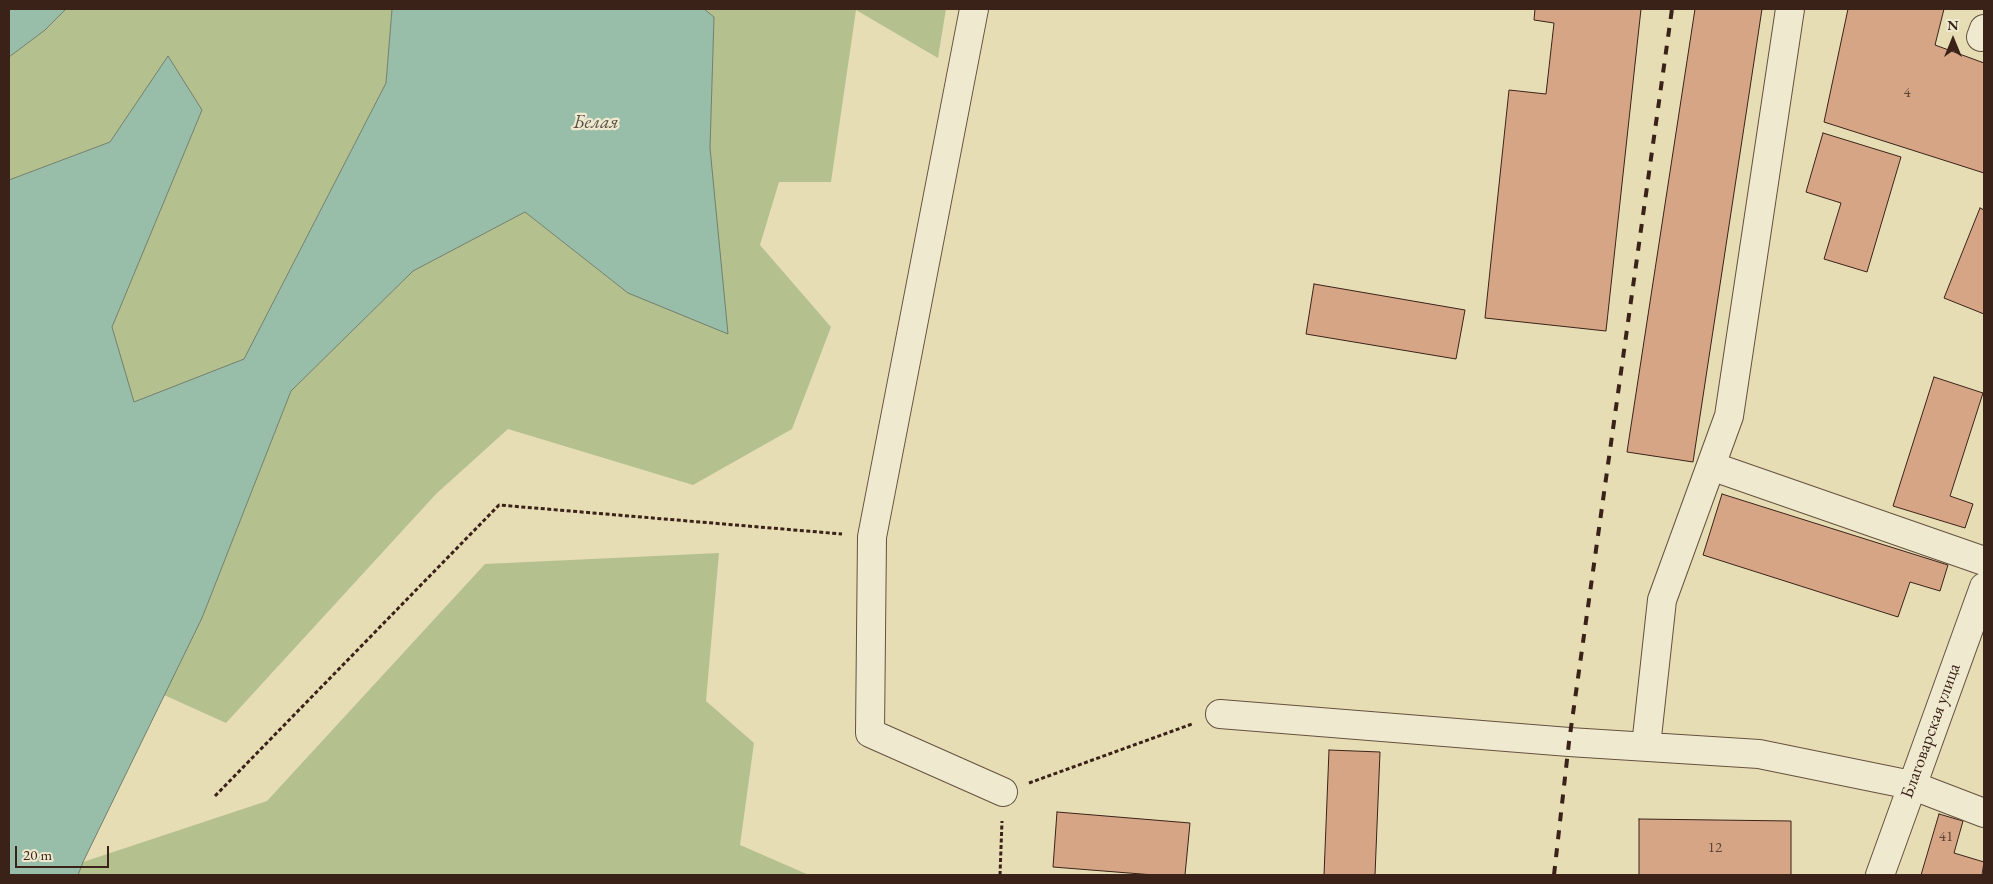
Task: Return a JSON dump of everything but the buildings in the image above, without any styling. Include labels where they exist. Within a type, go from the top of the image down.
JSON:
[{"type":"street","points":[[974,9],[872,537],[870,733],[1003,792]]},
{"type":"street","points":[[1646,746],[1662,600],[1729,416],[1790,9]]},
{"type":"street","points":[[1711,466],[1984,561]]},
{"type":"street","name":"Благоварская улица","points":[[1880,875],[1984,587]]},
{"type":"street","points":[[1220,714],[1759,754],[1911,785],[1984,813]]},
{"type":"path","points":[[215,796],[500,504],[872,537]]},
{"type":"path","points":[[1000,875],[1003,792],[1220,714]]},
{"type":"shaded area","points":[[66,9],[392,9],[386,83],[244,359],[134,403],[112,327],[202,110],[168,57],[110,142],[9,180],[9,57],[45,30]]},
{"type":"shaded area","points":[[704,9],[946,9],[938,58],[856,10],[831,182],[779,182],[760,245],[831,327],[792,429],[693,485],[508,429],[436,494],[226,723],[164,695],[202,618],[291,391],[413,271],[525,212],[628,293],[710,148],[714,17]]},
{"type":"shaded area","points":[[719,553],[706,701],[754,743],[740,845],[809,875],[78,875],[83,862],[267,801],[485,564]]},
{"type":"water","points":[[9,9],[66,9],[45,30],[9,57]]},
{"type":"water","name":"Белая","points":[[392,9],[704,9],[714,17],[710,148],[728,334],[628,293],[525,212],[413,271],[291,391],[202,618],[78,875],[9,875],[9,180],[110,142],[168,56],[202,110],[112,327],[134,402],[244,359],[386,83]]},
{"type":"railway","points":[[1554,875],[1569,742],[1672,9]]}]
